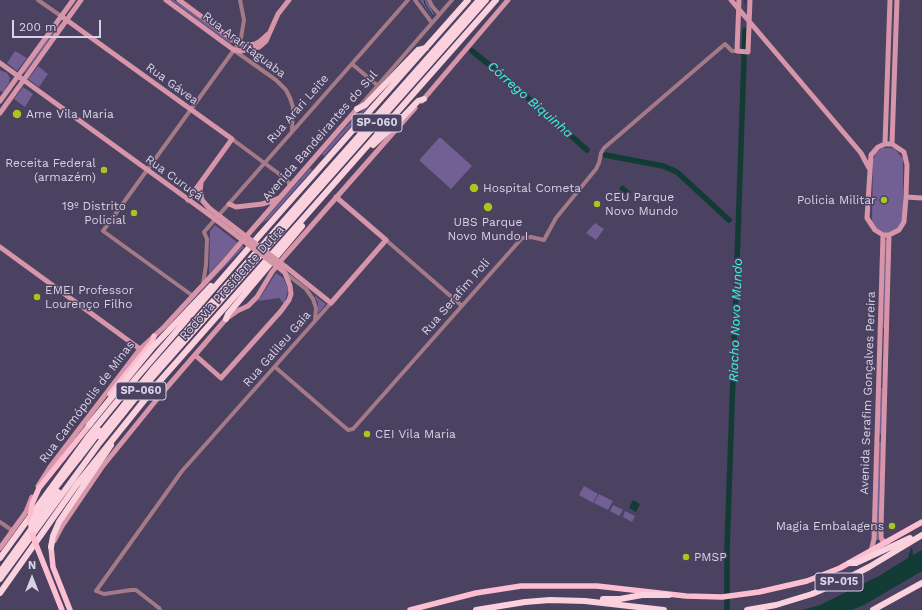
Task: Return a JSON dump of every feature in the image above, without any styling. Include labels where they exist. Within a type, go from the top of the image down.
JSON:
[{"type":"highway","name":"Rodovia Presidente Dutra","points":[[0,558],[88,437],[137,377],[245,252],[468,0]]},
{"type":"highway","name":"Rodovia Presidente Dutra","points":[[0,572],[38,518],[123,407],[169,352],[479,0]]},
{"type":"highway","name":"Rodovia Presidente Dutra","points":[[0,579],[89,457],[150,380],[486,0]]},
{"type":"highway","name":"Rodovia Presidente Dutra","points":[[0,593],[77,484],[174,364],[496,0]]},
{"type":"highway","points":[[357,109],[365,105],[418,50],[426,48]]},
{"type":"highway","points":[[364,151],[377,142],[418,101],[424,99]]},
{"type":"highway","points":[[226,319],[228,314],[302,226],[311,210]]},
{"type":"highway","points":[[62,610],[32,530],[30,520],[35,496],[46,479],[152,348],[240,255],[245,252]]},
{"type":"highway","points":[[89,425],[152,342],[154,336]]},
{"type":"highway","points":[[32,530],[32,523],[38,510],[115,412],[123,407]]},
{"type":"highway","points":[[70,610],[53,567],[51,547],[53,536],[59,522],[107,452],[117,434]]},
{"type":"highway","points":[[410,610],[476,593],[521,586],[584,586],[624,588],[669,594],[722,597],[760,592],[807,581],[850,563],[922,522]]},
{"type":"highway","points":[[0,587],[29,547],[41,535]]},
{"type":"highway","points":[[850,563],[856,563],[909,538],[920,536]]},
{"type":"highway","name":"SP-015","points":[[747,610],[776,605],[812,594],[870,566],[920,536]]},
{"type":"highway","points":[[873,610],[922,583]]},
{"type":"highway","points":[[585,601],[593,598],[620,599],[642,595],[666,596],[669,594]]},
{"type":"highway","points":[[476,610],[525,602],[550,600],[585,601],[664,610]]},
{"type":"main road","points":[[0,101],[73,0]]},
{"type":"main road","points":[[0,113],[81,0]]},
{"type":"main road","name":"Rua Araritaguaba","points":[[166,0],[234,50]]},
{"type":"main road","name":"Rua Araritaguaba","points":[[179,0],[237,42]]},
{"type":"main road","points":[[234,50],[248,50],[258,47],[266,42],[280,11],[289,0]]},
{"type":"main road","points":[[51,547],[62,526],[102,467],[128,433],[226,319],[237,311],[248,306],[260,293],[272,272],[284,257],[424,99],[508,0]]},
{"type":"main road","points":[[731,0],[861,153],[869,168]]},
{"type":"main road","points":[[739,0],[740,11],[738,51],[747,52],[750,0]]},
{"type":"main road","points":[[885,144],[890,0]]},
{"type":"main road","points":[[892,144],[897,0]]},
{"type":"main road","name":"Rua Gávea","points":[[61,16],[232,139]]},
{"type":"main road","points":[[237,42],[247,46],[255,44],[271,30]]},
{"type":"main road","name":"Rua Curuçá","points":[[0,63],[188,200],[208,211],[331,303]]},
{"type":"main road","points":[[8,70],[11,76],[11,85]]},
{"type":"main road","name":"Avenida Bandeirantes do Sul","points":[[203,285],[284,195],[357,109]]},
{"type":"main road","points":[[188,200],[232,139]]},
{"type":"main road","points":[[885,144],[892,144],[900,149],[905,155],[907,165],[904,222],[900,230],[889,235],[883,235],[873,228],[867,218],[869,168],[871,155],[878,147],[885,144]]},
{"type":"main road","points":[[861,153],[865,156],[871,155]]},
{"type":"main road","name":"Rua Curuçá","points":[[202,182],[200,190],[202,200],[208,211]]},
{"type":"main road","points":[[229,204],[236,206],[262,204],[284,195]]},
{"type":"main road","points":[[336,197],[386,240]]},
{"type":"main road","points":[[906,197],[922,198]]},
{"type":"main road","name":"Avenida Serafim Gonçalves Pereira","points":[[871,551],[874,539],[883,235]]},
{"type":"main road","name":"Avenida Serafim Gonçalves Pereira","points":[[888,542],[883,541],[881,538],[880,529],[889,235]]},
{"type":"main road","name":"Rua Galileu Gaia","points":[[331,303],[386,240]]},
{"type":"main road","points":[[0,247],[140,349]]},
{"type":"main road","points":[[195,355],[221,378],[289,300],[291,294],[290,286],[285,270]]},
{"type":"main road","name":"Rua Carmópolis de Minas","points":[[0,548],[26,512],[38,486],[50,468],[140,349],[203,285]]},
{"type":"street","name":"Rua Gávea","points":[[38,0],[61,16]]},
{"type":"street","points":[[193,296],[103,231],[234,50],[242,34],[244,15],[240,0]]},
{"type":"street","name":"Rua Arari Leite","points":[[203,285],[206,265],[207,239],[204,232],[408,0]]},
{"type":"street","points":[[415,0],[432,23]]},
{"type":"street","points":[[429,0],[439,14]]},
{"type":"street","name":"Avenida Bandeirantes do Sul","points":[[357,109],[452,0]]},
{"type":"street","name":"Rua Serafim Poli","points":[[275,367],[348,430],[353,429],[522,238],[531,237],[544,240],[556,218],[596,169],[599,163],[600,155],[604,148],[725,44],[732,51],[738,51]]},
{"type":"street","name":"Rua Araritaguaba","points":[[234,50],[276,80],[286,90],[293,107],[292,132]]},
{"type":"street","points":[[352,64],[377,85]]},
{"type":"street","name":"Rua Araritaguaba","points":[[293,117],[298,124]]},
{"type":"street","name":"Rua Gávea","points":[[232,139],[286,179],[289,183],[289,188]]},
{"type":"street","points":[[386,240],[462,306]]},
{"type":"street","name":"Rua Curuçá","points":[[285,270],[306,289],[313,299],[316,308],[314,322]]},
{"type":"street","name":"Rua Galileu Gaia","points":[[160,610],[136,590],[104,594],[96,591],[182,471],[331,303]]},
{"type":"street","points":[[0,522],[13,531]]},
{"type":"shaded area","points":[[171,0],[174,0],[232,42],[231,44]]},
{"type":"shaded area","points":[[420,0],[426,0],[434,14],[432,16]]},
{"type":"shaded area","points":[[58,24],[60,25],[25,73],[24,72]]},
{"type":"shaded area","points":[[15,51],[27,58],[17,71],[7,63]]},
{"type":"shaded area","points":[[38,66],[48,74],[39,87],[28,79]]},
{"type":"shaded area","points":[[0,70],[7,73],[10,78],[9,83],[3,92],[0,91]]},
{"type":"shaded area","points":[[23,87],[33,94],[25,107],[14,99]]},
{"type":"shaded area","points":[[370,103],[369,106],[324,156],[322,154]]},
{"type":"shaded area","points":[[439,138],[441,138],[472,166],[451,189],[420,161],[420,159]]},
{"type":"shaded area","points":[[882,148],[895,149],[903,159],[903,219],[900,227],[887,233],[883,233],[877,229],[872,221],[873,159],[876,153]]},
{"type":"shaded area","points":[[310,168],[312,170],[270,218],[261,224]]},
{"type":"shaded area","points":[[622,185],[631,192],[627,196],[619,189]]},
{"type":"shaded area","points":[[595,223],[604,229],[596,240],[586,233]]},
{"type":"shaded area","points":[[215,225],[238,243],[209,274],[210,231]]},
{"type":"shaded area","points":[[885,240],[887,240],[885,328],[883,328]]},
{"type":"shaded area","points":[[242,245],[244,247],[195,297]]},
{"type":"shaded area","points":[[276,273],[283,278],[287,286],[288,291],[284,304],[279,298],[258,301]]},
{"type":"shaded area","points":[[314,295],[326,304],[318,314],[318,303]]},
{"type":"shaded area","points":[[881,388],[883,388],[881,434],[879,434]]},
{"type":"shaded area","points":[[879,442],[881,442],[878,540],[876,540]]},
{"type":"shaded area","points":[[584,486],[598,494],[593,503],[579,495]]},
{"type":"shaded area","points":[[599,494],[613,501],[608,510],[594,503]]},
{"type":"shaded area","points":[[633,500],[640,504],[636,512],[629,508]]},
{"type":"shaded area","points":[[613,505],[623,510],[619,516],[610,511]]},
{"type":"shaded area","points":[[625,511],[635,516],[632,522],[623,517]]},
{"type":"shaded area","points":[[911,548],[913,555],[922,550],[922,571],[864,605],[852,610],[802,610],[820,605],[879,576],[908,558]]},
{"type":"waterway","name":"Córrego Biquinha","points":[[424,0],[433,16]]},
{"type":"waterway","name":"Riacho Novo Mundo","points":[[727,610],[727,549],[745,30]]},
{"type":"waterway","name":"Córrego Biquinha","points":[[472,51],[502,75],[587,150]]},
{"type":"waterway","name":"Córrego Biquinha","points":[[605,155],[663,166],[677,172],[729,220]]},
{"type":"place","name":"Ame Vila Maria","points":[[17,114]]},
{"type":"place","name":"Receita Federal (armazém)","points":[[104,170]]},
{"type":"place","name":"Hospital Cometa","points":[[474,188]]},
{"type":"place","name":"Policia Militar","points":[[884,200]]},
{"type":"place","name":"CEU Parque Novo Mundo","points":[[597,204]]},
{"type":"place","name":"UBS Parque Novo Mundo I","points":[[488,207]]},
{"type":"place","name":"19º Distrito Policial","points":[[134,213]]},
{"type":"place","name":"EMEI Professor Lourenço Filho","points":[[37,297]]},
{"type":"place","name":"CEI Vila Maria","points":[[367,434]]},
{"type":"place","name":"Magia Embalagens","points":[[892,526]]},
{"type":"place","name":"PMSP","points":[[686,557]]}]
